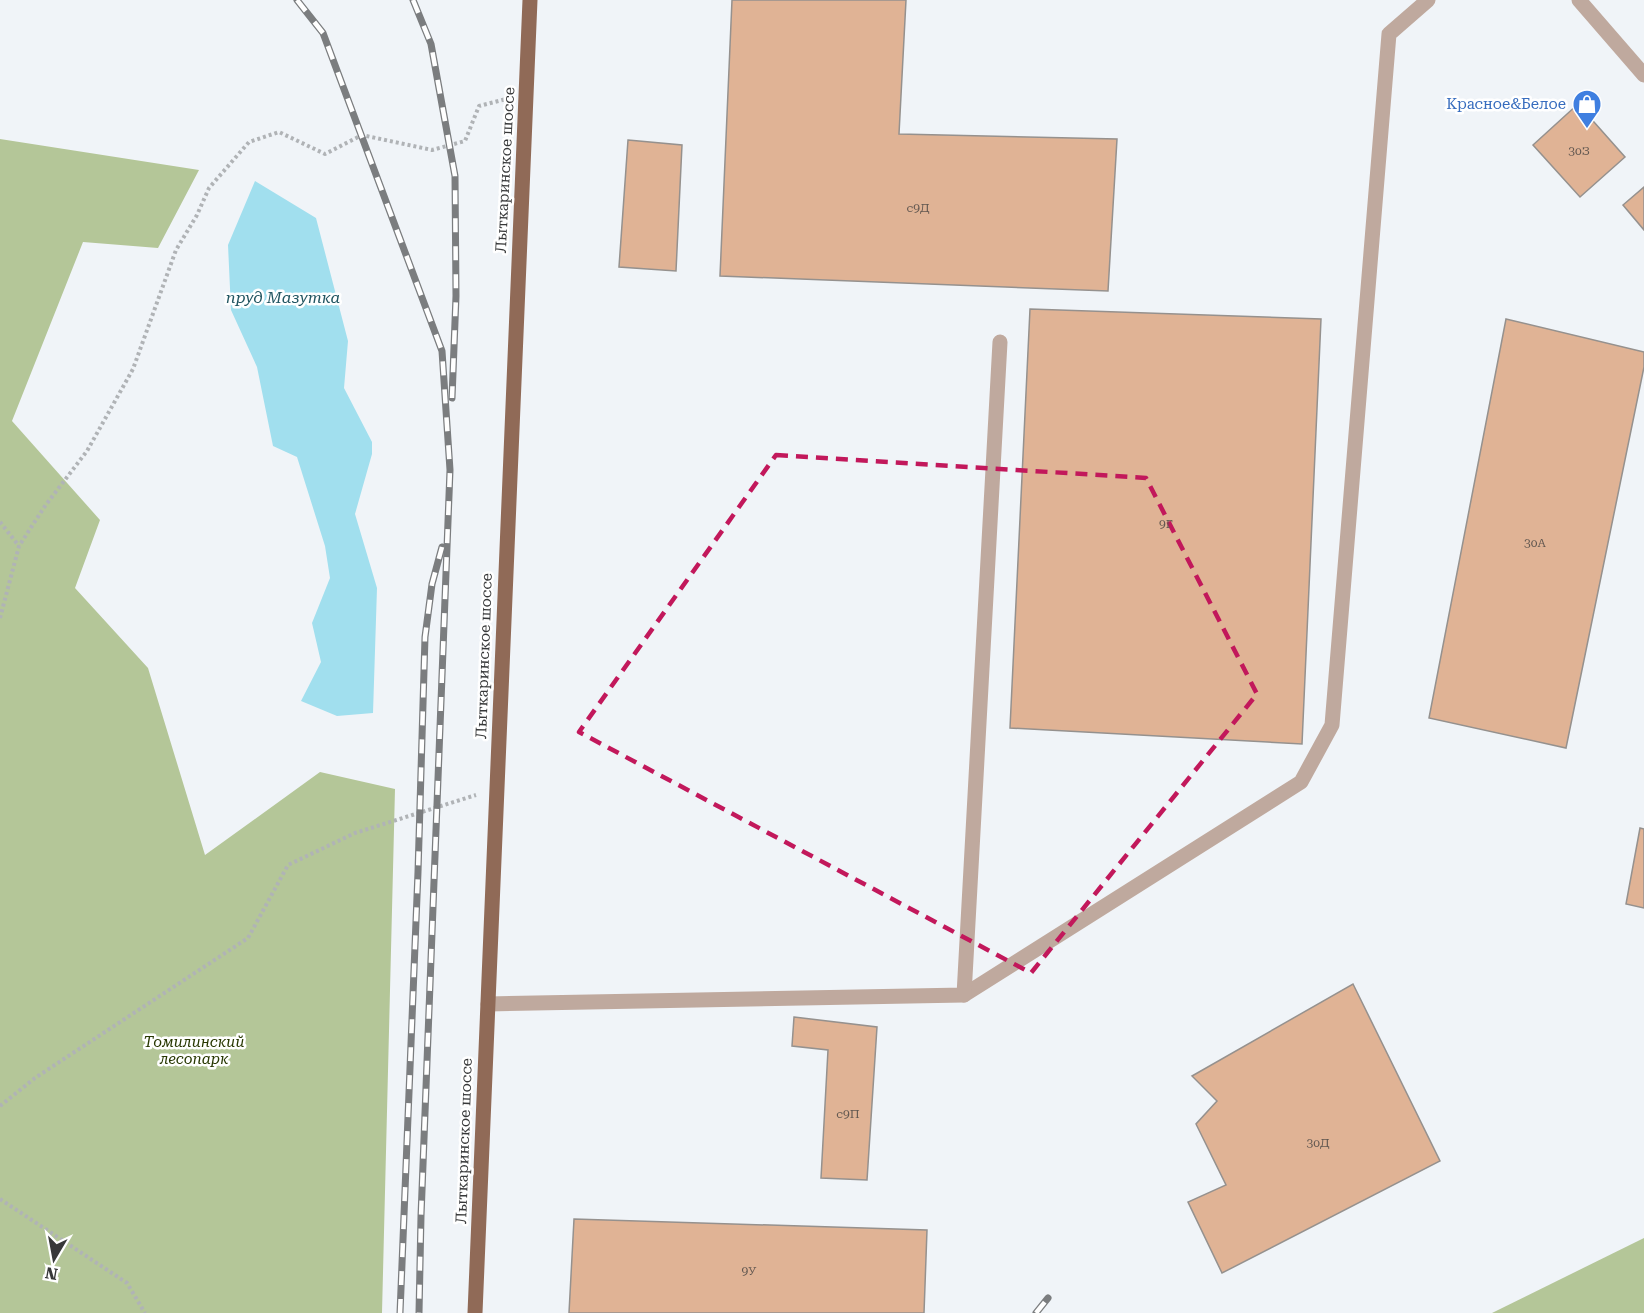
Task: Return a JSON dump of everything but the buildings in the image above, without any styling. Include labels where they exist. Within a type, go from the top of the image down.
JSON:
[{"type":"main road","name":"Лыткаринское шоссе","points":[[475,1313],[530,0]]},
{"type":"street","points":[[488,1004],[964,996],[1300,782],[1332,724],[1389,34],[1428,0]]},
{"type":"street","points":[[1580,0],[1643,73]]},
{"type":"street","points":[[964,996],[1000,342]]},
{"type":"path","points":[[0,618],[20,546],[45,506],[87,451],[133,369],[177,250],[209,188],[249,142],[279,132],[325,154],[362,135],[432,150],[465,141],[480,106],[527,94]]},
{"type":"path","points":[[0,522],[20,546]]},
{"type":"path","points":[[0,1106],[35,1078],[248,938],[288,865],[355,833],[483,793]]},
{"type":"path","points":[[0,1199],[127,1283],[145,1313]]},
{"type":"highlighted area","points":[[776,455],[1146,478],[1257,694],[1031,973],[579,732]]},
{"type":"green space","name":"Томилинский лесопарк","points":[[0,139],[199,170],[158,248],[83,242],[12,421],[100,520],[75,588],[148,668],[205,855],[320,772],[395,789],[382,1313],[0,1313]]},
{"type":"green space","points":[[1644,1238],[1644,1313],[1492,1313]]},
{"type":"water","name":"пруд Мазутка","points":[[255,181],[316,218],[348,341],[344,388],[372,442],[372,454],[355,514],[377,588],[373,713],[337,716],[301,701],[321,662],[312,623],[330,578],[325,546],[297,457],[273,446],[257,367],[231,310],[228,245]]},
{"type":"railway","points":[[297,0],[323,33],[442,351],[450,470],[419,1313]]},
{"type":"railway","points":[[413,0],[431,44],[455,176],[456,296],[452,398]]},
{"type":"railway","points":[[400,1313],[425,637],[432,584],[442,547]]},
{"type":"railway","points":[[1036,1313],[1048,1298]]},
{"type":"place","name":"Красное&Белое","points":[[1587,130]]}]
